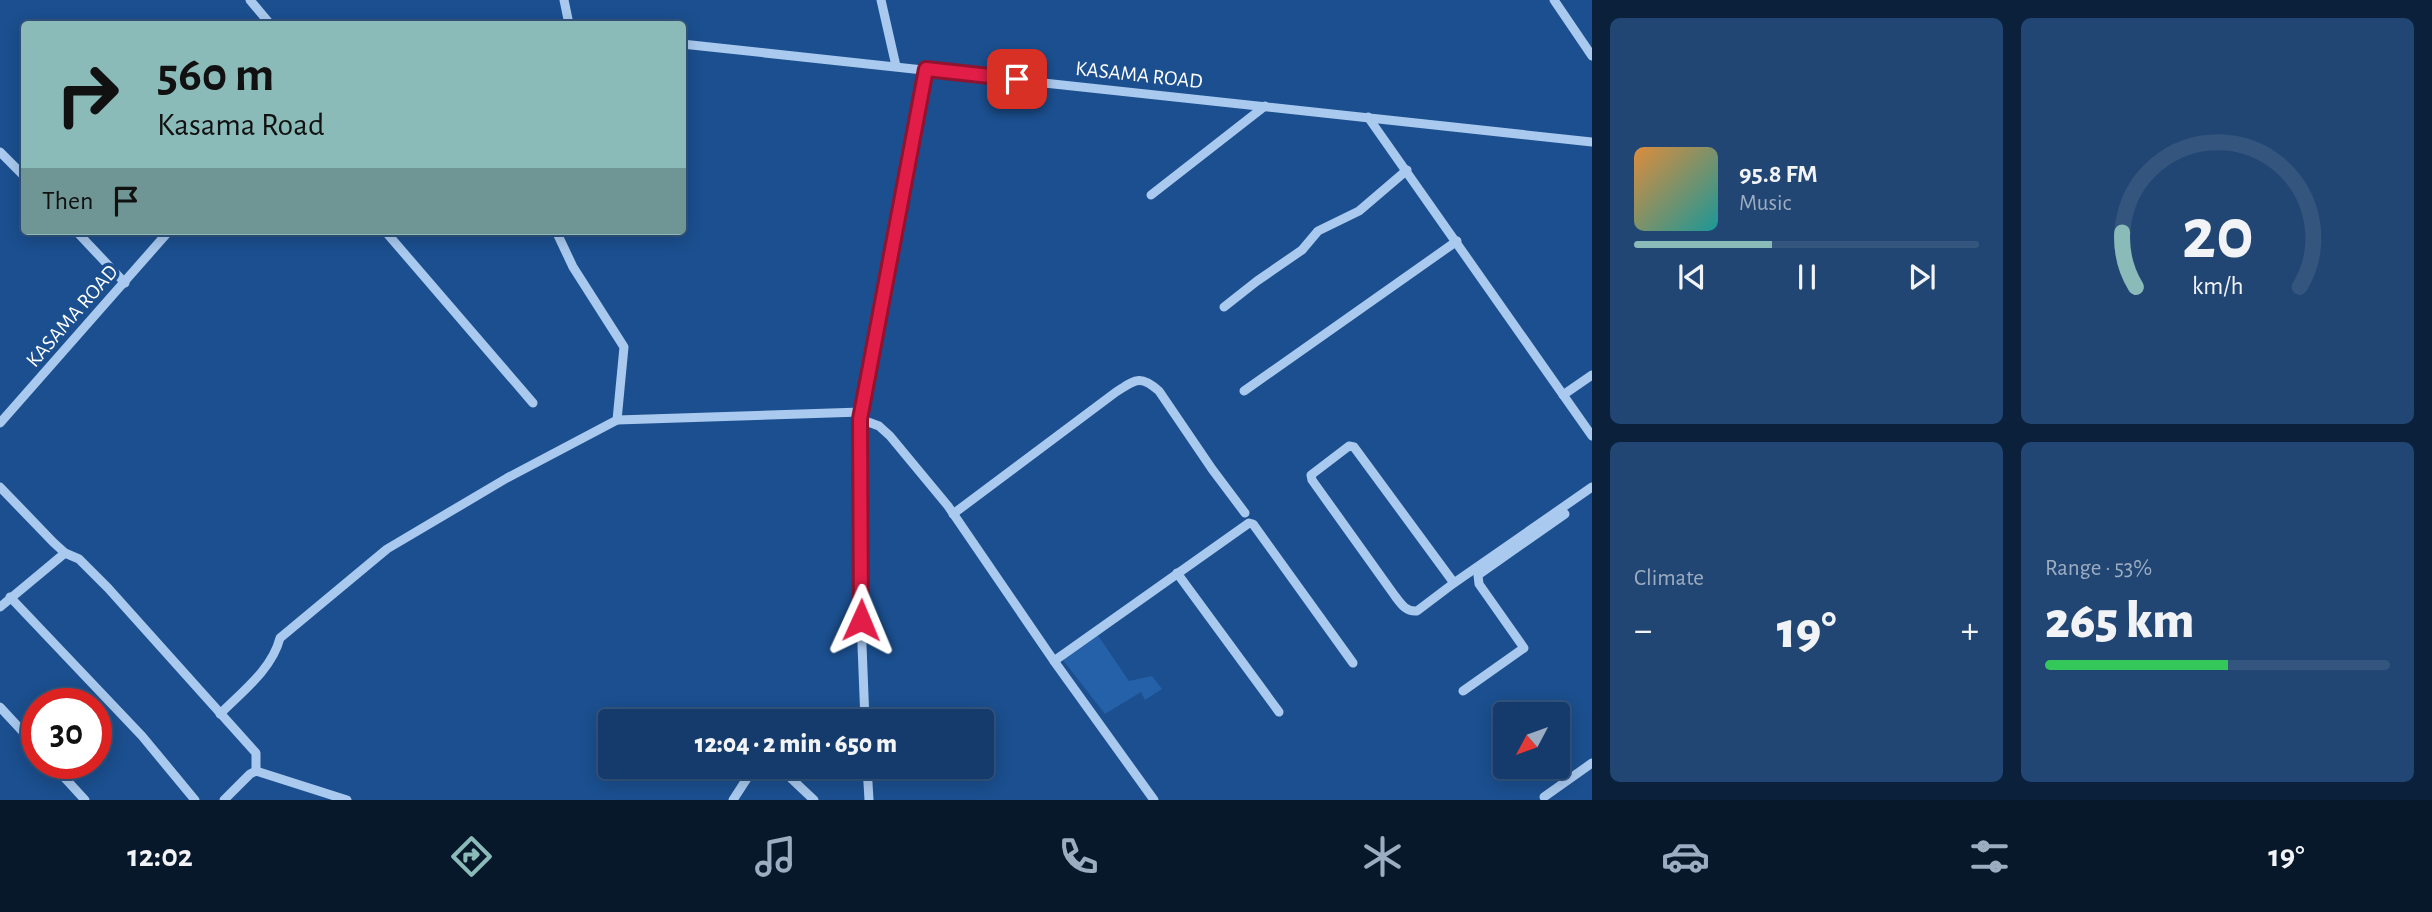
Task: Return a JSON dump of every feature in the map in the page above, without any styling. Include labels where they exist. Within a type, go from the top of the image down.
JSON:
[{"type":"street","points":[[250,0],[268,21]]},
{"type":"street","points":[[564,0],[568,21]]},
{"type":"street","points":[[881,0],[895,66]]},
{"type":"street","points":[[1554,0],[1592,56]]},
{"type":"street","name":"KASAMA ROAD","points":[[686,44],[1592,142]]},
{"type":"street","points":[[865,709],[861,620],[860,416],[926,69]]},
{"type":"street","points":[[1151,195],[1265,106]]},
{"type":"street","points":[[1368,117],[1592,436]]},
{"type":"street","points":[[0,152],[21,173]]},
{"type":"street","points":[[1224,307],[1256,281],[1302,250],[1318,231],[1359,211],[1407,170]]},
{"type":"street","points":[[80,235],[125,283]]},
{"type":"street","name":"KASAMA ROAD","points":[[0,423],[166,235]]},
{"type":"street","points":[[388,235],[533,403]]},
{"type":"street","points":[[558,235],[573,267],[624,347],[617,420]]},
{"type":"street","points":[[1244,391],[1457,241]]},
{"type":"street","points":[[1563,395],[1592,375]]},
{"type":"street","points":[[953,514],[1116,392],[1136,380],[1148,381],[1159,391],[1245,513]]},
{"type":"street","points":[[220,713],[264,671],[277,652],[280,638],[387,549],[507,478],[617,420],[860,416],[879,426],[890,436],[953,514],[1154,800]]},
{"type":"street","points":[[1454,583],[1354,447],[1349,446],[1311,475],[1404,607],[1417,611],[1592,488]]},
{"type":"street","points":[[0,487],[65,553],[79,559],[108,588],[256,753],[256,771]]},
{"type":"street","points":[[1463,691],[1524,648],[1479,584],[1478,576],[1592,494]]},
{"type":"street","points":[[1054,661],[1249,523],[1253,524],[1353,663]]},
{"type":"street","points":[[0,607],[65,553]]},
{"type":"street","points":[[1177,573],[1279,712]]},
{"type":"street","points":[[10,597],[142,736],[195,800]]},
{"type":"street","points":[[0,707],[21,730]]},
{"type":"street","points":[[1544,797],[1592,763]]},
{"type":"street","points":[[224,800],[256,771],[347,800]]},
{"type":"street","points":[[66,779],[85,800]]},
{"type":"street","points":[[733,800],[747,779]]},
{"type":"street","points":[[792,779],[814,800]]},
{"type":"street","points":[[868,779],[869,800]]},
{"type":"shaded area","points":[[1097,634],[1129,681],[1152,676],[1162,689],[1145,700],[1141,692],[1105,714],[1063,660]]},
{"type":"route","points":[[861,620],[860,419],[926,69],[1017,79]]}]
